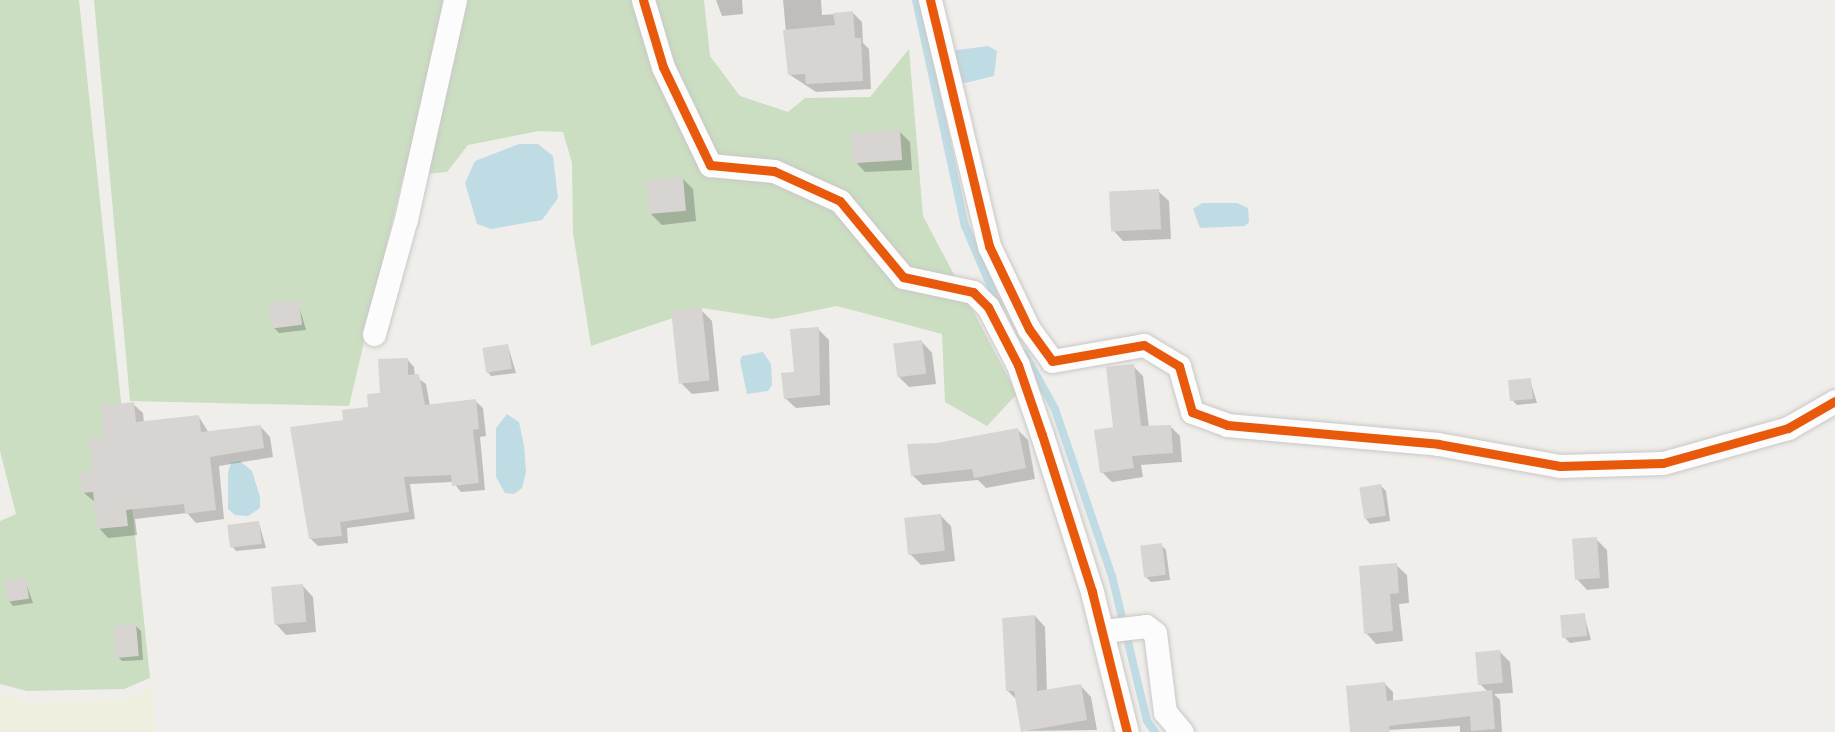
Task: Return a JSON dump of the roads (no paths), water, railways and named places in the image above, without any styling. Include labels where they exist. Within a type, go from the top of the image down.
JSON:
[{"type":"street","points":[[374,334],[406,219],[455,0]]},
{"type":"street","points":[[643,0],[663,67],[710,165],[774,172],[840,201],[903,277],[973,292],[988,307],[1022,377],[1102,631],[1127,732]]},
{"type":"street","points":[[930,0],[989,246],[1029,328],[1052,361],[1144,345],[1180,366],[1192,412],[1227,425],[1438,444],[1560,466],[1663,463],[1788,428],[1835,401]]},
{"type":"street","points":[[1102,631],[1146,625],[1155,633],[1166,712],[1182,732]]},
{"type":"water","points":[[988,46],[997,51],[994,76],[965,83],[954,79],[951,51]]},
{"type":"water","points":[[519,144],[538,144],[553,156],[558,198],[542,220],[491,229],[477,224],[465,183],[475,161]]},
{"type":"water","points":[[1202,203],[1237,203],[1248,208],[1249,222],[1245,226],[1200,228],[1193,209]]},
{"type":"water","points":[[763,352],[771,364],[772,385],[768,391],[747,394],[740,361],[742,356]]},
{"type":"water","points":[[507,414],[519,422],[524,446],[526,472],[522,488],[514,494],[505,493],[496,477],[496,428]]},
{"type":"water","points":[[240,461],[252,471],[260,497],[260,508],[248,516],[235,515],[228,509],[228,472],[231,463]]},
{"type":"waterway","points":[[916,0],[965,226],[1000,308]]},
{"type":"waterway","points":[[1024,353],[1055,409],[1112,576],[1147,721],[1155,732]]}]
